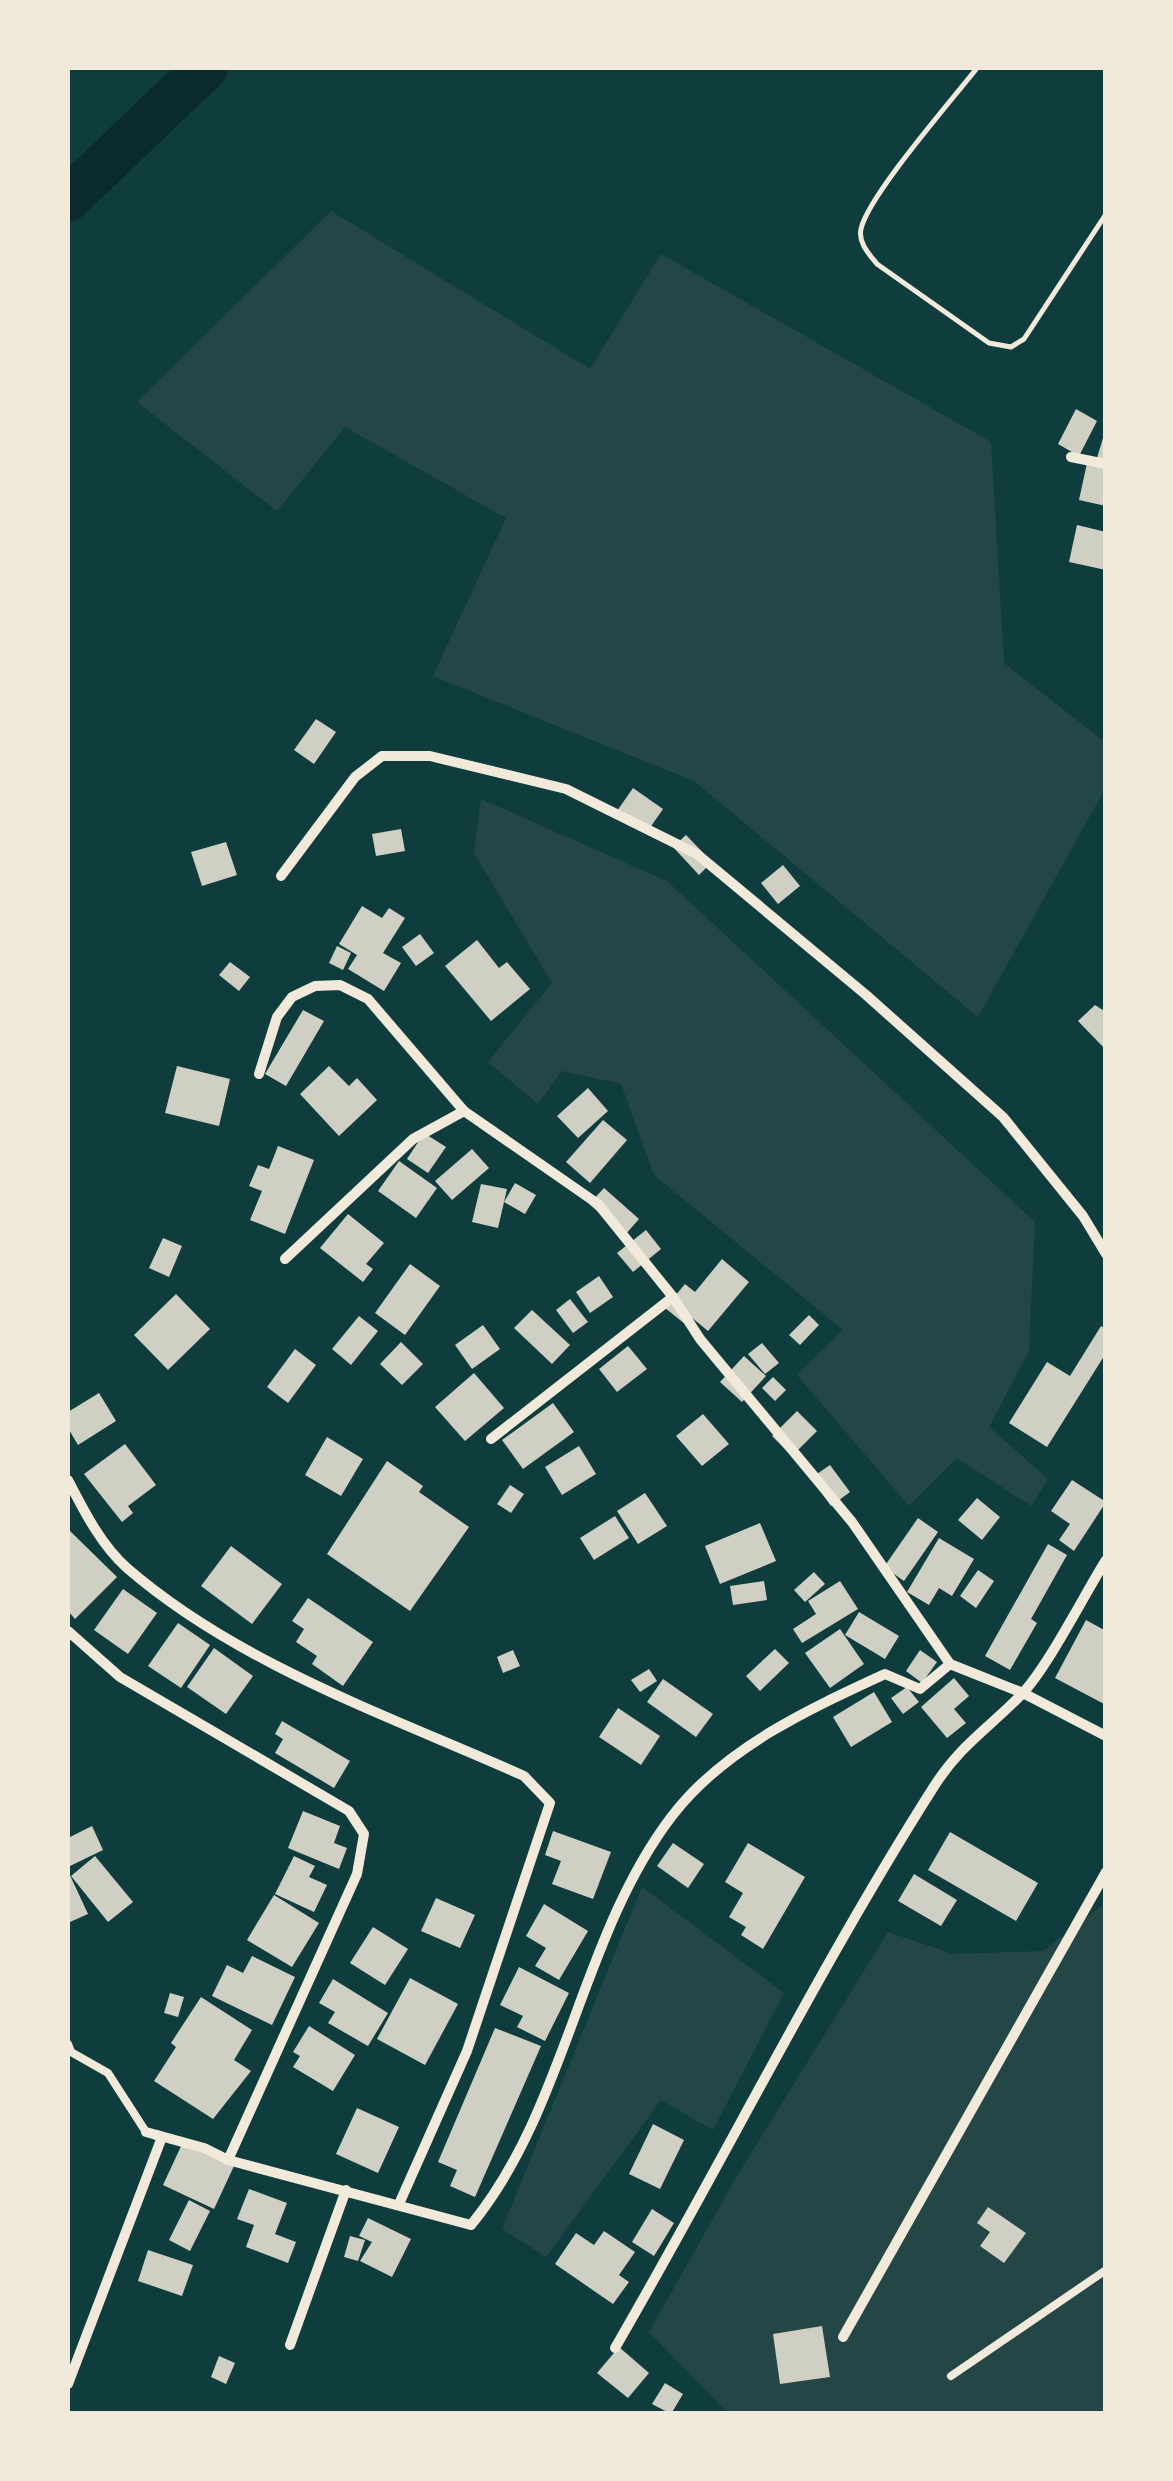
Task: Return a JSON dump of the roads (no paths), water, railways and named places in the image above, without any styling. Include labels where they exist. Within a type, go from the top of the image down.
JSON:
[{"type":"street","points":[[1071,457],[1106,464]]},
{"type":"street","points":[[281,876],[355,777],[382,756],[430,756],[566,790],[696,854],[864,994],[1003,1117],[1083,1216],[1106,1254]]},
{"type":"street","points":[[260,1074],[277,1017],[292,997],[315,986],[340,985],[368,999],[464,1111],[598,1204],[673,1297],[700,1339],[852,1522],[950,1664],[1023,1694],[1106,1736]]},
{"type":"street","points":[[285,1259],[413,1139],[464,1111]]},
{"type":"street","points":[[491,1438],[673,1297]]},
{"type":"street","points":[[68,1480],[90,1522],[125,1566],[226,1639],[524,1776],[550,1803],[467,2051],[399,2204]]},
{"type":"street","points":[[616,2348],[860,1908],[936,1784],[984,1725],[1023,1694],[1106,1560]]},
{"type":"street","points":[[68,1631],[120,1677],[350,1811],[364,1834],[357,1874],[228,2160]]},
{"type":"street","points":[[146,2132],[204,2148],[228,2160],[471,2225],[489,2203],[548,2086],[622,1900],[672,1816],[726,1766],[787,1720],[885,1674],[920,1689],[950,1664]]},
{"type":"street","points":[[844,2337],[1106,1872]]},
{"type":"street","points":[[68,2384],[162,2137],[146,2132]]},
{"type":"street","points":[[290,2345],[346,2190]]},
{"type":"lane","points":[[68,2044],[71,2052],[108,2073],[146,2132]]},
{"type":"lane","points":[[950,2376],[1106,2270]]},
{"type":"waterway","points":[[68,199],[205,68]]}]
